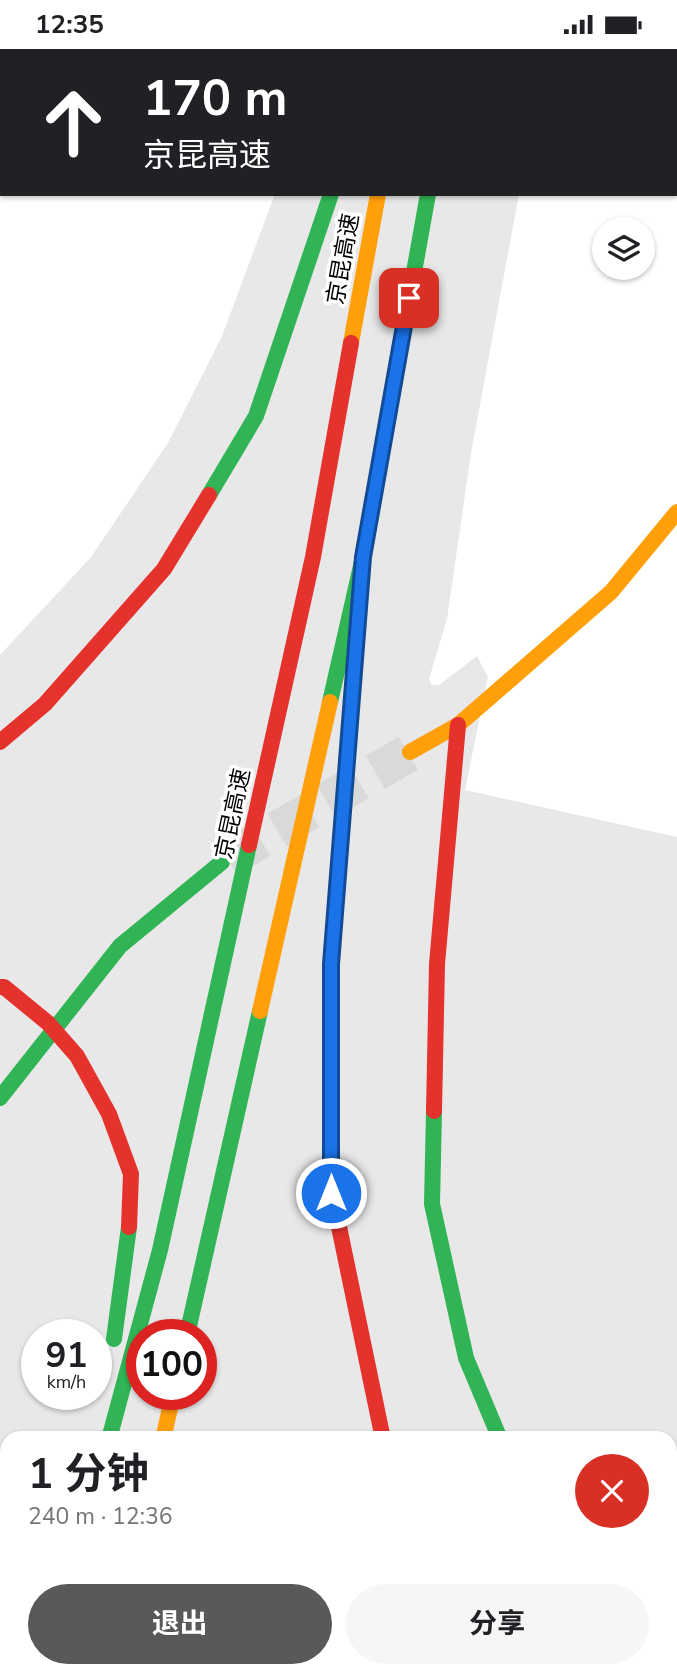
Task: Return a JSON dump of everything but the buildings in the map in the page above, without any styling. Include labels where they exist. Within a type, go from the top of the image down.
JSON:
[{"type":"main road","points":[[0,742],[44,703],[164,569],[256,416],[330,196]]},
{"type":"main road","name":"京昆高速","points":[[111,1431],[160,1250],[313,557],[378,196]]},
{"type":"main road","points":[[191,1319],[363,557],[428,196]]},
{"type":"main road","points":[[410,752],[458,725],[611,592],[677,512]]},
{"type":"main road","points":[[363,557],[331,964],[331,1193],[381,1431]]},
{"type":"main road","points":[[458,725],[437,964],[432,1204],[466,1358],[497,1431]]},
{"type":"main road","points":[[0,1098],[120,946],[222,862]]},
{"type":"main road","points":[[2,987],[48,1023],[77,1056],[109,1114],[131,1174],[128,1242],[101,1431]]},
{"type":"main road","points":[[165,1431],[170,1410]]},
{"type":"shaded area","points":[[274,196],[519,196],[471,453],[447,619],[429,679],[432,685],[439,685],[477,656],[488,677],[465,790],[677,837],[677,1431],[0,1431],[0,655],[91,557],[168,443],[222,336]]},
{"type":"tunnel","points":[[228,859],[410,752]]},
{"type":"traffic: fast","points":[[209,495],[256,416],[330,196]]},
{"type":"traffic: fast","points":[[330,702],[363,557],[428,196]]},
{"type":"traffic: fast","points":[[332,1117],[331,964],[352,694]]},
{"type":"traffic: fast","points":[[111,1431],[160,1250],[249,845]]},
{"type":"traffic: fast","points":[[0,1098],[120,946],[222,862]]},
{"type":"traffic: fast","points":[[191,1319],[260,1011]]},
{"type":"traffic: fast","points":[[434,1111],[432,1204],[466,1358],[497,1431]]},
{"type":"traffic: fast","points":[[114,1339],[129,1227]]},
{"type":"traffic: slow","points":[[351,343],[378,196]]},
{"type":"traffic: slow","points":[[410,752],[458,725],[611,592],[677,512]]},
{"type":"traffic: slow","points":[[260,1011],[330,702]]},
{"type":"traffic: slow","points":[[165,1431],[170,1410]]},
{"type":"traffic: jam","points":[[249,845],[313,557],[351,343]]},
{"type":"traffic: jam","points":[[0,742],[45,704],[164,569],[209,495]]},
{"type":"traffic: jam","points":[[434,1111],[437,964],[458,725]]},
{"type":"traffic: jam","points":[[0,987],[4,987],[48,1023],[77,1056],[109,1114],[131,1174],[129,1227]]},
{"type":"traffic: jam","points":[[332,1117],[332,1193],[381,1431]]},
{"type":"route","points":[[331,1193],[331,964],[363,557],[409,298]]}]
